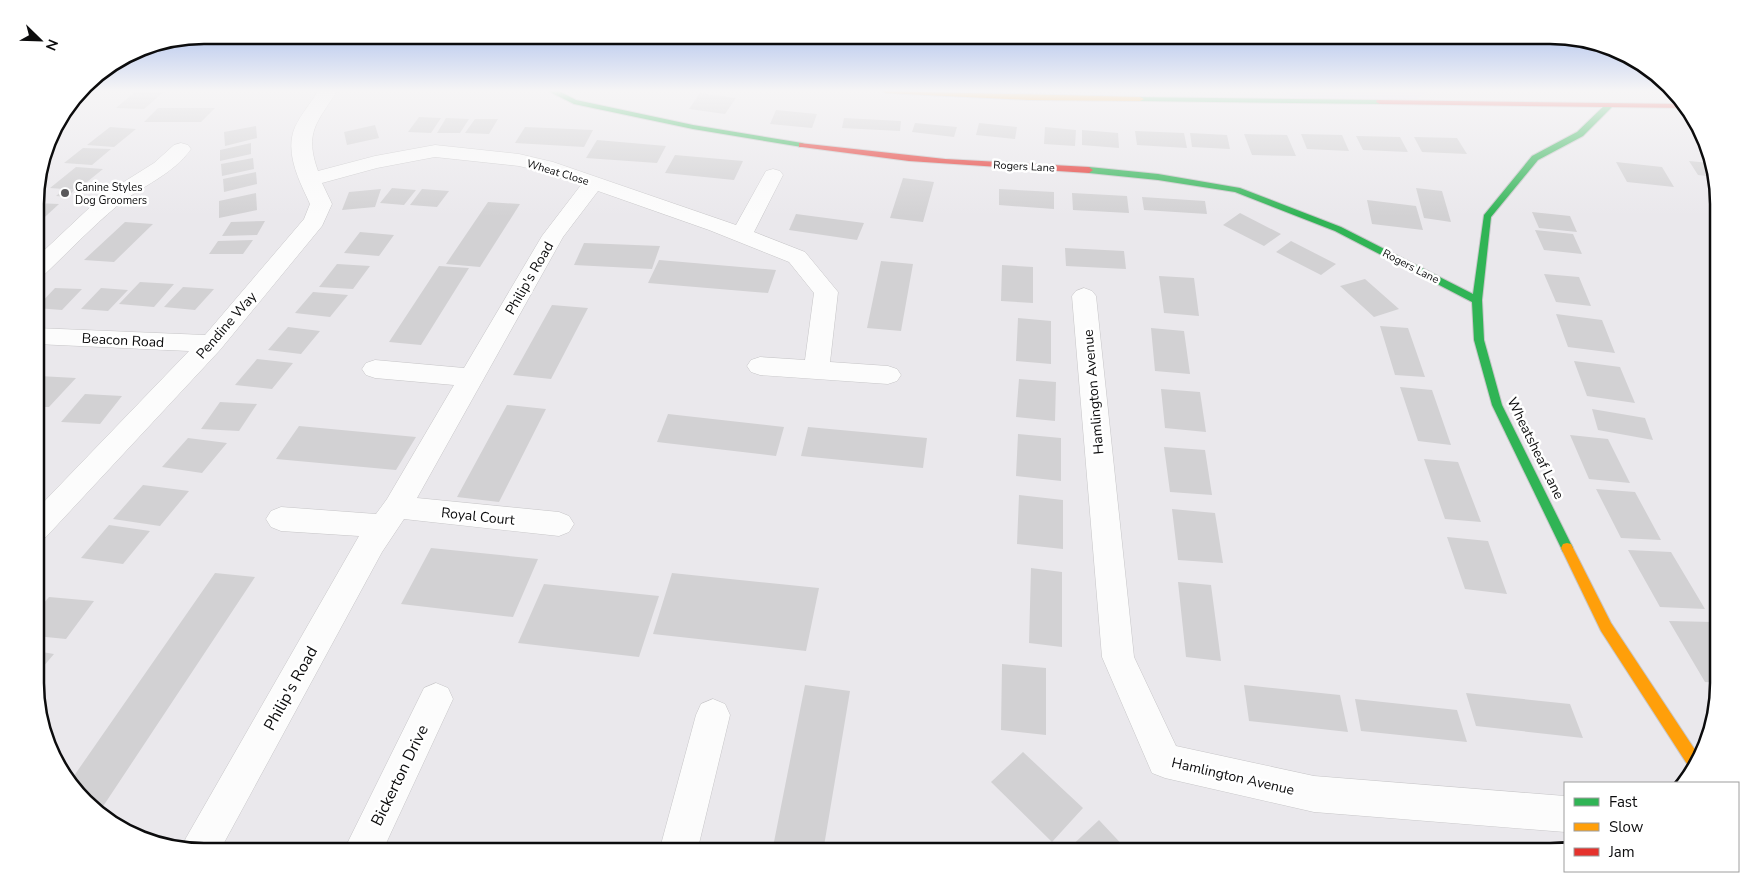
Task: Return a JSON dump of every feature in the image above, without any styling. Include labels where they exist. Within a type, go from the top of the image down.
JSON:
[{"type":"street","name":"Pendine Way","points":[[44,521],[211,344],[314,221],[321,204],[309,180],[301,142],[304,132]]},
{"type":"street","name":"Rogers Lane","points":[[726,132],[853,153],[964,163],[1091,170],[1158,177],[1237,190],[1338,229],[1477,300]]},
{"type":"street","name":"Wheatsheaf Lane","points":[[1582,132],[1535,158],[1486,217],[1477,300],[1479,340],[1497,406],[1606,627],[1691,758]]},
{"type":"street","points":[[44,263],[111,200],[161,167],[181,149]]},
{"type":"street","name":"Wheat Close","points":[[309,180],[375,162],[435,151],[519,160],[546,166],[742,234],[797,257],[826,292],[816,370]]},
{"type":"street","points":[[742,234],[773,174]]},
{"type":"street","name":"Philip's Road","points":[[203,843],[371,543],[390,517],[553,236],[593,183]]},
{"type":"street","name":"Hamlington Avenue","points":[[1084,296],[1118,657],[1165,761],[1314,794],[1564,814]]},
{"type":"street","name":"Beacon Road","points":[[44,336],[211,344]]},
{"type":"street","points":[[760,366],[888,375]]},
{"type":"street","points":[[375,370],[472,378]]},
{"type":"street","points":[[281,520],[390,517]]},
{"type":"street","name":"Royal Court","points":[[390,517],[559,524]]},
{"type":"street","name":"Bickerton Drive","points":[[366,843],[436,699]]},
{"type":"street","points":[[680,843],[713,715]]},
{"type":"building","points":[[103,132],[132,132],[114,147],[87,145]]},
{"type":"building","points":[[224,132],[257,132],[257,138],[225,146]]},
{"type":"building","points":[[344,132],[377,132],[379,138],[347,145]]},
{"type":"building","points":[[465,132],[490,132],[489,134]]},
{"type":"building","points":[[522,132],[592,132],[584,147],[515,143]]},
{"type":"building","points":[[915,132],[955,132],[954,137]]},
{"type":"building","points":[[977,132],[1016,132],[1015,139],[976,135]]},
{"type":"building","points":[[1045,132],[1076,132],[1075,146],[1044,144]]},
{"type":"building","points":[[1082,132],[1118,133],[1119,148],[1082,145]]},
{"type":"building","points":[[1135,132],[1184,133],[1187,148],[1137,145]]},
{"type":"building","points":[[1190,133],[1227,135],[1230,149],[1192,147]]},
{"type":"building","points":[[1244,134],[1287,135],[1296,156],[1252,155]]},
{"type":"building","points":[[1301,134],[1342,135],[1349,151],[1307,149]]},
{"type":"building","points":[[1356,136],[1400,137],[1408,152],[1363,150]]},
{"type":"building","points":[[1414,137],[1457,138],[1467,154],[1422,152]]},
{"type":"building","points":[[597,140],[666,146],[657,163],[586,158]]},
{"type":"building","points":[[251,143],[251,154],[220,161],[220,150]]},
{"type":"building","points":[[83,148],[111,149],[92,165],[64,163]]},
{"type":"building","points":[[675,155],[743,161],[734,180],[665,173]]},
{"type":"building","points":[[253,158],[254,169],[222,176],[221,164]]},
{"type":"building","points":[[1689,161],[1705,163],[1708,176],[1698,175]]},
{"type":"building","points":[[1616,162],[1662,167],[1674,187],[1627,182]]},
{"type":"building","points":[[76,167],[103,169],[77,190],[50,188]]},
{"type":"building","points":[[256,172],[257,184],[224,192],[223,179]]},
{"type":"building","points":[[903,178],[934,182],[923,222],[890,218]]},
{"type":"building","points":[[392,188],[416,190],[404,205],[380,203]]},
{"type":"building","points":[[1416,188],[1442,191],[1451,222],[1424,218]]},
{"type":"building","points":[[381,189],[375,207],[342,210],[349,192]]},
{"type":"building","points":[[422,189],[449,191],[437,207],[410,205]]},
{"type":"building","points":[[999,189],[1054,192],[1054,209],[999,205]]},
{"type":"building","points":[[63,190],[74,190],[68,197],[56,196]]},
{"type":"building","points":[[256,193],[257,210],[219,218],[219,201]]},
{"type":"building","points":[[1072,193],[1127,196],[1129,213],[1073,210]]},
{"type":"building","points":[[1142,197],[1205,201],[1207,214],[1144,210]]},
{"type":"building","points":[[1367,200],[1416,206],[1423,230],[1372,224]]},
{"type":"building","points":[[488,202],[520,204],[480,267],[446,264]]},
{"type":"building","points":[[44,203],[59,204],[44,218]]},
{"type":"building","points":[[1532,212],[1570,216],[1577,232],[1539,228]]},
{"type":"building","points":[[1240,213],[1281,234],[1264,246],[1223,225]]},
{"type":"building","points":[[796,214],[864,223],[857,240],[789,230]]},
{"type":"building","points":[[265,221],[257,235],[222,236],[231,222]]},
{"type":"building","points":[[125,222],[153,224],[114,262],[84,260]]},
{"type":"building","points":[[1535,230],[1573,234],[1582,254],[1544,250]]},
{"type":"building","points":[[360,232],[394,235],[379,256],[344,253]]},
{"type":"building","points":[[253,240],[243,254],[209,254],[218,241]]},
{"type":"building","points":[[1291,241],[1336,264],[1321,275],[1276,252]]},
{"type":"building","points":[[584,243],[660,246],[652,269],[574,265]]},
{"type":"building","points":[[1065,248],[1124,251],[1126,269],[1066,266]]},
{"type":"building","points":[[659,260],[776,270],[768,293],[648,283]]},
{"type":"building","points":[[881,261],[913,264],[901,331],[867,328]]},
{"type":"building","points":[[337,264],[370,266],[353,289],[319,287]]},
{"type":"building","points":[[1002,265],[1033,267],[1033,303],[1001,301]]},
{"type":"building","points":[[439,266],[469,268],[421,345],[389,342]]},
{"type":"building","points":[[1544,274],[1579,277],[1591,306],[1556,302]]},
{"type":"building","points":[[1159,276],[1194,278],[1199,316],[1164,313]]},
{"type":"building","points":[[1365,279],[1399,309],[1374,317],[1340,286]]},
{"type":"building","points":[[140,282],[174,284],[154,307],[119,304]]},
{"type":"building","points":[[183,287],[214,289],[195,310],[164,307]]},
{"type":"building","points":[[55,288],[82,289],[62,310],[44,309],[44,300]]},
{"type":"building","points":[[101,288],[128,290],[108,311],[81,309]]},
{"type":"building","points":[[313,292],[348,295],[330,317],[295,313]]},
{"type":"building","points":[[552,305],[588,308],[551,379],[513,375]]},
{"type":"building","points":[[1556,314],[1602,320],[1615,353],[1568,347]]},
{"type":"building","points":[[1018,318],[1051,321],[1051,364],[1016,361]]},
{"type":"building","points":[[1380,326],[1408,328],[1425,377],[1395,375]]},
{"type":"building","points":[[288,327],[320,331],[301,354],[268,350]]},
{"type":"building","points":[[1151,328],[1184,331],[1190,374],[1155,371]]},
{"type":"building","points":[[257,359],[293,363],[272,389],[235,385]]},
{"type":"building","points":[[1574,361],[1620,367],[1635,403],[1587,396]]},
{"type":"building","points":[[44,376],[76,378],[49,407],[44,407]]},
{"type":"building","points":[[1019,379],[1056,382],[1055,421],[1016,417]]},
{"type":"building","points":[[1400,387],[1432,390],[1451,445],[1418,441]]},
{"type":"building","points":[[1161,389],[1200,392],[1206,432],[1165,428]]},
{"type":"building","points":[[85,394],[122,396],[100,424],[61,422]]},
{"type":"building","points":[[220,402],[257,404],[239,431],[201,429]]},
{"type":"building","points":[[507,405],[546,409],[499,502],[457,497]]},
{"type":"building","points":[[1592,409],[1645,418],[1653,440],[1598,430]]},
{"type":"building","points":[[668,414],[784,427],[776,456],[657,442]]},
{"type":"building","points":[[299,426],[416,437],[396,470],[276,459]]},
{"type":"building","points":[[808,427],[927,438],[923,468],[801,456]]},
{"type":"building","points":[[1018,434],[1061,438],[1061,481],[1016,476]]},
{"type":"building","points":[[1570,435],[1608,439],[1630,483],[1589,479]]},
{"type":"building","points":[[188,438],[227,443],[202,473],[162,467]]},
{"type":"building","points":[[1164,447],[1205,450],[1212,495],[1170,492]]},
{"type":"building","points":[[1424,459],[1458,462],[1481,522],[1445,519]]},
{"type":"building","points":[[143,485],[189,491],[160,526],[113,519]]},
{"type":"building","points":[[1596,489],[1635,492],[1661,540],[1621,538]]},
{"type":"building","points":[[1019,495],[1063,500],[1063,549],[1017,544]]},
{"type":"building","points":[[1172,509],[1215,513],[1223,563],[1178,560]]},
{"type":"building","points":[[109,525],[150,531],[123,564],[81,558]]},
{"type":"building","points":[[1447,537],[1488,541],[1507,594],[1465,589]]},
{"type":"building","points":[[431,548],[538,559],[513,617],[401,604]]},
{"type":"building","points":[[1628,550],[1671,552],[1705,609],[1660,607]]},
{"type":"building","points":[[1031,568],[1062,572],[1062,647],[1029,643]]},
{"type":"building","points":[[215,573],[255,577],[103,807],[74,776]]},
{"type":"building","points":[[672,573],[819,588],[806,651],[653,634]]},
{"type":"building","points":[[1178,582],[1211,585],[1221,661],[1186,657]]},
{"type":"building","points":[[544,584],[659,596],[639,657],[518,643]]},
{"type":"building","points":[[49,597],[94,601],[66,639],[44,637],[44,603]]},
{"type":"building","points":[[1669,621],[1710,622],[1710,682],[1705,682]]},
{"type":"building","points":[[44,652],[54,654],[44,666]]},
{"type":"building","points":[[1002,664],[1046,668],[1046,735],[1001,730]]},
{"type":"building","points":[[805,685],[850,691],[825,843],[774,843]]},
{"type":"building","points":[[1244,685],[1340,695],[1348,732],[1249,721]]},
{"type":"building","points":[[1466,693],[1570,704],[1583,738],[1476,726]]},
{"type":"building","points":[[1355,699],[1457,710],[1467,742],[1361,731]]},
{"type":"building","points":[[1023,752],[1083,808],[1052,842],[991,782]]},
{"type":"building","points":[[1099,820],[1121,843],[1075,843]]},
{"type":"traffic: fast","points":[[726,132],[802,145]]},
{"type":"traffic: fast","points":[[1567,548],[1497,405],[1479,340],[1477,300],[1487,217],[1535,158],[1582,132]]},
{"type":"traffic: fast","points":[[1089,170],[1158,177],[1237,190],[1338,229],[1477,300]]},
{"type":"traffic: slow","points":[[1567,548],[1606,627],[1691,758]]},
{"type":"traffic: jam","points":[[802,145],[909,158],[1089,170]]},
{"type":"place","name":"Canine Styles Dog Groomers","points":[[65,193]]}]
